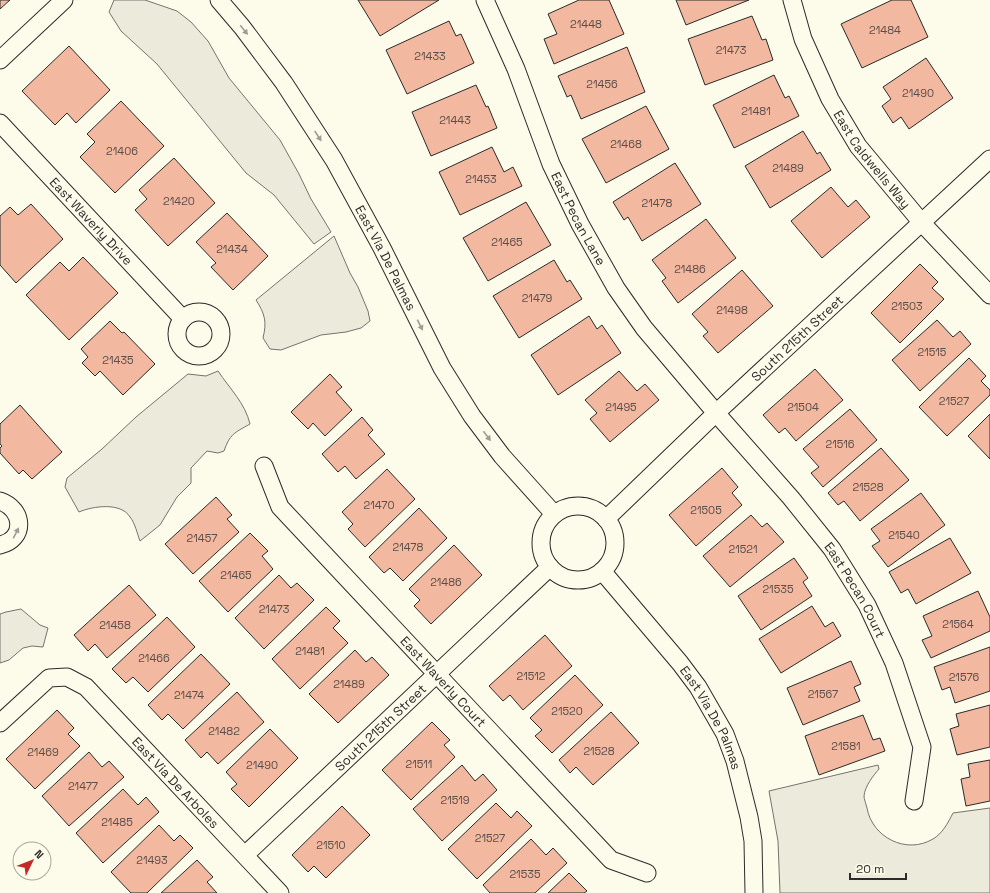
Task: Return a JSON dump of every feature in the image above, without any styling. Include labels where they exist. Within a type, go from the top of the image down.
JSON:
[{"type":"street","points":[[0,60],[64,0]]},
{"type":"street","name":"East Via De Palmas","points":[[219,0],[242,27],[284,83],[334,160],[382,248],[442,368],[472,416],[502,456],[554,514]]},
{"type":"street","name":"East Pecan Lane","points":[[485,0],[516,70],[551,164],[580,224],[616,288],[644,328],[716,413]]},
{"type":"street","name":"East Caldwells Way","points":[[792,0],[803,39],[830,98],[858,146],[922,223],[990,295]]},
{"type":"street","name":"East Waverly Drive","points":[[0,123],[183,319]]},
{"type":"street","name":"South 215th Street","points":[[606,519],[716,413],[990,159]]},
{"type":"street","name":"East Pecan Court","points":[[716,413],[791,498],[832,549],[867,605],[894,663],[922,747],[914,801]]},
{"type":"street","name":"East Waverly Court","points":[[264,466],[280,507],[436,674],[612,860],[647,873]]},
{"type":"street","points":[[0,501],[12,507],[16,513],[19,526],[13,539],[0,545]]},
{"type":"street","points":[[575,506],[586,507],[597,511],[606,519],[612,529],[615,540],[614,552],[610,562],[602,571],[592,577],[581,580],[569,579],[550,567],[544,557],[541,546],[542,534],[546,523],[554,514],[575,506]]},
{"type":"street","name":"South 215th Street","points":[[245,856],[550,567]]},
{"type":"street","name":"East Via De Palmas","points":[[602,571],[663,641],[694,681],[713,711],[725,734],[735,761],[750,823],[753,841],[754,893]]},
{"type":"street","name":"East Via De Arboles","points":[[0,723],[49,678],[67,677],[86,687],[280,893]]},
{"type":"shaded area","points":[[114,0],[145,0],[177,11],[191,22],[208,41],[229,78],[280,140],[311,199],[331,232],[314,244],[274,195],[246,173],[157,64],[121,31],[109,12]]},
{"type":"shaded area","points":[[334,236],[350,273],[358,287],[368,311],[370,321],[361,328],[346,332],[321,335],[281,350],[270,349],[263,338],[265,323],[256,300]]},
{"type":"shaded area","points":[[218,371],[245,409],[250,424],[233,434],[224,451],[218,453],[207,451],[191,468],[191,483],[177,497],[160,525],[140,541],[132,519],[126,512],[120,509],[114,507],[99,507],[79,512],[65,487],[67,478],[102,449],[136,417],[188,374],[206,376]]},
{"type":"shaded area","points":[[21,609],[40,625],[48,628],[43,647],[32,646],[23,648],[9,660],[0,663],[0,614]]},
{"type":"shaded area","points":[[878,765],[879,769],[868,785],[864,799],[870,818],[876,827],[883,835],[902,844],[912,845],[933,839],[942,831],[953,813],[990,808],[990,893],[780,893],[778,841],[769,791]]},
{"type":"building","points":[[0,0],[10,0],[0,9]]},
{"type":"building","points":[[358,0],[439,0],[380,36]]},
{"type":"building","points":[[579,0],[609,0],[624,34],[554,64],[544,39],[557,34],[548,14]]},
{"type":"building","points":[[676,0],[749,0],[686,25]]},
{"type":"building","points":[[892,0],[911,0],[928,37],[862,68],[841,24]]},
{"type":"building","points":[[752,16],[762,40],[766,39],[773,60],[705,85],[688,39]]},
{"type":"building","points":[[449,21],[456,36],[461,34],[474,63],[407,94],[386,50]]},
{"type":"building","points":[[69,46],[110,90],[76,123],[67,113],[55,125],[22,91]]},
{"type":"building","points":[[627,47],[645,92],[581,119],[571,95],[567,97],[558,76]]},
{"type":"building","points":[[926,58],[953,98],[909,129],[901,117],[893,123],[882,106],[891,99],[883,87]]},
{"type":"building","points":[[774,75],[785,98],[789,96],[799,116],[734,148],[713,105]]},
{"type":"building","points":[[476,85],[486,107],[488,106],[497,128],[431,156],[412,112]]},
{"type":"building","points":[[121,101],[164,146],[115,193],[80,157],[95,142],[87,134]]},
{"type":"building","points":[[646,106],[669,149],[606,183],[582,139]]},
{"type":"building","points":[[803,131],[817,154],[820,152],[831,170],[770,208],[745,166]]},
{"type":"building","points":[[492,147],[504,172],[513,167],[522,186],[460,215],[439,172]]},
{"type":"building","points":[[174,158],[215,203],[168,246],[135,210],[147,199],[139,190]]},
{"type":"building","points":[[675,163],[701,204],[642,241],[628,217],[624,220],[613,202]]},
{"type":"building","points":[[831,187],[848,207],[856,200],[870,217],[822,258],[791,221]]},
{"type":"building","points":[[526,202],[551,245],[488,281],[463,238]]},
{"type":"building","points":[[31,204],[63,239],[16,283],[0,265],[0,216],[10,207],[18,215]]},
{"type":"building","points":[[227,213],[268,256],[233,290],[211,267],[216,263],[196,242]]},
{"type":"building","points":[[706,219],[736,258],[678,303],[662,281],[666,278],[652,260]]},
{"type":"building","points":[[83,257],[118,293],[69,340],[26,295],[60,262],[69,271]]},
{"type":"building","points":[[554,260],[567,282],[570,280],[582,299],[519,338],[493,296]]},
{"type":"building","points":[[920,264],[938,282],[932,288],[944,299],[900,343],[871,313]]},
{"type":"building","points":[[742,270],[773,306],[718,353],[703,336],[708,332],[692,314]]},
{"type":"building","points":[[589,316],[597,329],[602,325],[621,353],[558,395],[531,355]]},
{"type":"building","points":[[937,320],[953,337],[960,331],[971,344],[920,391],[892,360]]},
{"type":"building","points":[[110,321],[122,333],[124,332],[155,364],[123,395],[100,371],[95,376],[82,363],[88,357],[81,349]]},
{"type":"building","points":[[969,358],[986,376],[981,381],[990,390],[990,395],[947,436],[919,407]]},
{"type":"building","points":[[815,369],[843,400],[796,441],[785,428],[779,433],[763,415]]},
{"type":"building","points":[[619,371],[637,391],[645,384],[659,400],[610,442],[590,419],[597,413],[585,400]]},
{"type":"building","points":[[330,374],[342,387],[336,392],[352,410],[325,436],[313,423],[308,429],[291,412]]},
{"type":"building","points":[[20,405],[62,452],[32,479],[23,470],[19,474],[0,453],[0,448],[2,446],[0,444],[0,424]]},
{"type":"building","points":[[850,409],[877,440],[823,487],[811,473],[819,467],[803,449]]},
{"type":"building","points":[[990,414],[990,459],[968,436]]},
{"type":"building","points":[[362,417],[373,430],[368,435],[385,454],[356,479],[345,466],[338,472],[322,454]]},
{"type":"building","points":[[881,448],[909,480],[860,521],[844,501],[838,505],[828,493]]},
{"type":"building","points":[[722,468],[738,487],[732,493],[742,505],[696,546],[669,515]]},
{"type":"building","points":[[387,469],[415,499],[365,547],[348,529],[353,524],[342,512]]},
{"type":"building","points":[[921,493],[945,525],[888,567],[872,546],[880,541],[871,529]]},
{"type":"building","points":[[216,497],[232,515],[227,519],[239,532],[193,574],[165,544]]},
{"type":"building","points":[[419,508],[447,538],[403,581],[390,568],[384,573],[369,557]]},
{"type":"building","points":[[751,515],[762,527],[767,523],[784,542],[730,587],[703,556]]},
{"type":"building","points":[[250,533],[268,551],[262,556],[273,569],[228,612],[199,581]]},
{"type":"building","points":[[950,538],[971,573],[916,604],[908,589],[901,593],[889,572]]},
{"type":"building","points":[[454,545],[482,575],[431,624],[414,606],[420,600],[409,589]]},
{"type":"building","points":[[794,558],[808,578],[803,582],[812,596],[761,630],[738,596]]},
{"type":"building","points":[[279,575],[291,588],[297,583],[314,600],[264,649],[235,618]]},
{"type":"building","points":[[129,585],[156,615],[107,658],[95,644],[88,651],[74,635]]},
{"type":"building","points":[[978,591],[990,617],[990,631],[931,658],[922,640],[932,636],[923,616]]},
{"type":"building","points":[[812,606],[825,627],[833,622],[841,636],[781,673],[759,639]]},
{"type":"building","points":[[326,607],[340,621],[333,628],[348,643],[300,689],[272,659]]},
{"type":"building","points":[[167,617],[195,647],[148,692],[133,677],[126,683],[112,669]]},
{"type":"building","points":[[545,635],[572,666],[523,710],[510,695],[503,701],[489,686]]},
{"type":"building","points":[[990,647],[990,691],[955,703],[950,687],[942,690],[934,667]]},
{"type":"building","points":[[355,650],[366,662],[372,657],[389,675],[338,723],[309,694]]},
{"type":"building","points":[[201,654],[230,684],[183,729],[168,714],[162,720],[148,705]]},
{"type":"building","points":[[851,661],[861,684],[854,687],[860,701],[803,725],[787,688]]},
{"type":"building","points":[[575,675],[603,705],[552,753],[535,736],[542,730],[530,718]]},
{"type":"building","points":[[237,692],[264,722],[218,764],[207,752],[201,758],[185,740]]},
{"type":"building","points":[[990,705],[990,747],[957,755],[950,729],[959,726],[956,714]]},
{"type":"building","points":[[57,710],[74,728],[68,734],[80,746],[35,789],[6,759]]},
{"type":"building","points":[[611,712],[639,743],[593,785],[576,767],[570,773],[559,760]]},
{"type":"building","points":[[863,715],[873,740],[880,738],[885,751],[819,775],[805,736]]},
{"type":"building","points":[[432,722],[450,740],[444,745],[455,757],[411,800],[382,770]]},
{"type":"building","points":[[270,729],[298,758],[249,807],[231,789],[237,784],[226,772]]},
{"type":"building","points":[[89,752],[102,767],[109,761],[124,777],[69,826],[42,796]]},
{"type":"building","points":[[990,760],[990,801],[966,806],[961,779],[970,777],[968,764]]},
{"type":"building","points":[[462,765],[475,781],[483,774],[497,790],[442,841],[413,809]]},
{"type":"building","points":[[123,789],[138,805],[146,797],[159,812],[103,863],[76,833]]},
{"type":"building","points":[[496,803],[511,818],[517,811],[532,826],[477,879],[448,849]]},
{"type":"building","points":[[342,806],[370,835],[326,878],[314,866],[308,872],[292,855]]},
{"type":"building","points":[[159,825],[174,841],[180,835],[193,848],[147,893],[131,893],[111,872]]},
{"type":"building","points":[[531,839],[546,855],[553,848],[567,863],[535,893],[490,893],[483,885]]},
{"type":"building","points":[[197,860],[213,877],[207,882],[217,893],[161,893]]},
{"type":"building","points":[[569,873],[587,891],[584,893],[548,893]]}]
